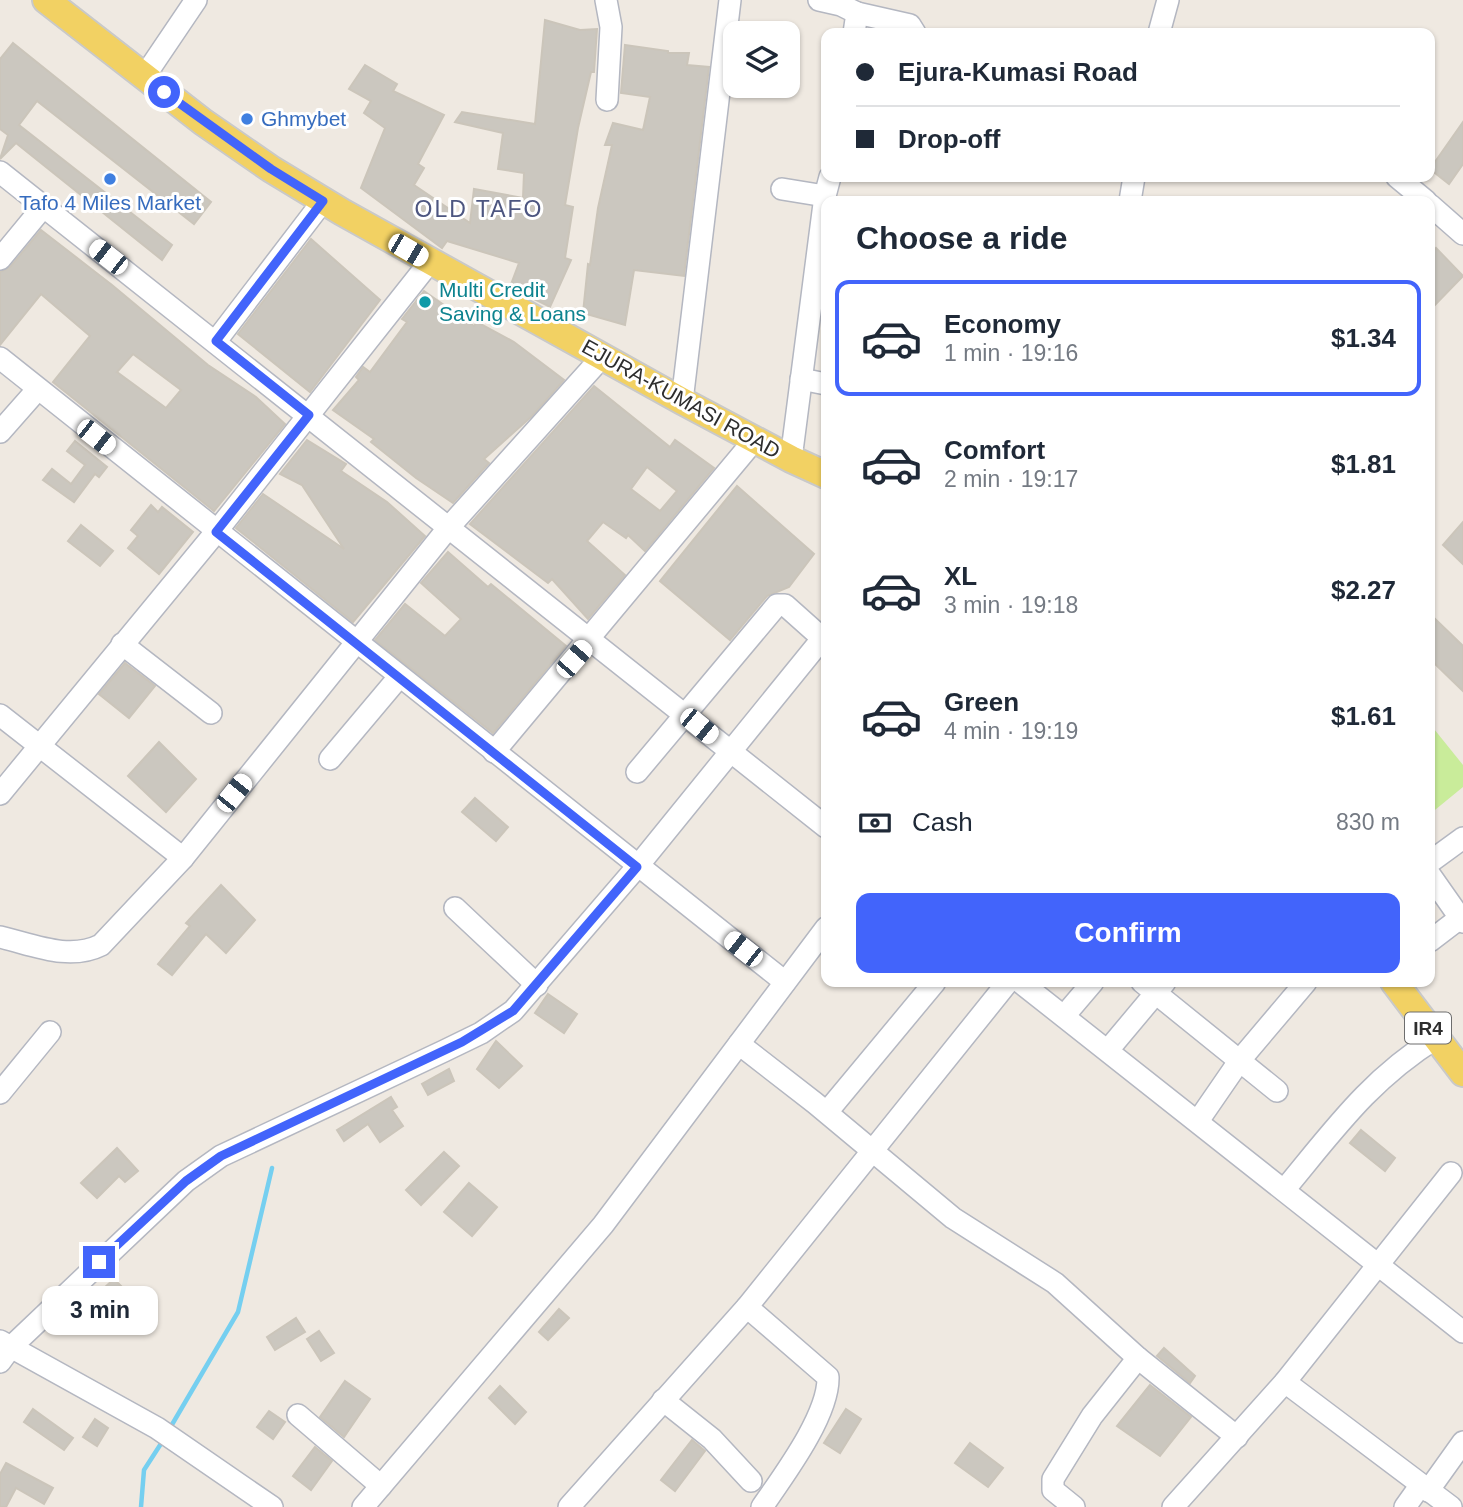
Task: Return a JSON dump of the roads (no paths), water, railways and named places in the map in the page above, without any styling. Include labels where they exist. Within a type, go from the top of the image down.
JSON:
[{"type":"main road","name":"EJURA-KUMASI ROAD","points":[[46,0],[144,77],[260,161],[323,201],[429,263],[681,401],[821,473]]},
{"type":"main road","name":"IR4","points":[[1398,987],[1462,1070]]},
{"type":"street","points":[[144,77],[196,0]]},
{"type":"street","points":[[606,0],[611,27],[607,100]]},
{"type":"street","points":[[681,401],[730,0]]},
{"type":"street","points":[[819,0],[841,5],[855,23],[910,24],[912,28]]},
{"type":"street","points":[[1161,28],[1168,0]]},
{"type":"street","points":[[0,172],[821,823]]},
{"type":"street","points":[[1402,182],[1420,196]]},
{"type":"street","points":[[782,189],[827,186]]},
{"type":"street","points":[[216,341],[323,201]]},
{"type":"street","points":[[0,259],[43,207]]},
{"type":"street","points":[[1435,209],[1463,234]]},
{"type":"street","points":[[791,459],[821,231]]},
{"type":"street","points":[[0,794],[216,532],[429,263]]},
{"type":"street","points":[[0,937],[56,951],[83,953],[101,945],[183,858],[449,527],[602,356]]},
{"type":"street","points":[[0,358],[785,982]]},
{"type":"street","points":[[801,379],[821,383]]},
{"type":"street","points":[[0,432],[37,390]]},
{"type":"street","points":[[494,752],[756,438]]},
{"type":"street","points":[[637,772],[777,605],[785,605],[821,634]]},
{"type":"street","points":[[272,1507],[157,1428],[4,1350],[186,1181],[221,1156],[481,1033],[513,1011],[637,867],[821,640]]},
{"type":"street","points":[[122,644],[211,713]]},
{"type":"street","points":[[330,759],[399,677]]},
{"type":"street","points":[[0,715],[183,858]]},
{"type":"street","points":[[1435,858],[1463,838]]},
{"type":"street","points":[[1435,882],[1462,920],[1435,938]]},
{"type":"street","points":[[455,908],[537,985]]},
{"type":"street","points":[[363,1507],[603,1225],[821,935]]},
{"type":"street","points":[[827,1112],[931,987]]},
{"type":"street","points":[[569,1507],[747,1307],[1004,987]]},
{"type":"street","points":[[1026,987],[1463,1332]]},
{"type":"street","points":[[1064,1016],[1089,987]]},
{"type":"street","points":[[1108,1050],[1154,987]]},
{"type":"street","points":[[1156,987],[1277,1091]]},
{"type":"street","points":[[1198,1121],[1240,1060],[1302,987]]},
{"type":"street","points":[[0,1093],[50,1032]]},
{"type":"street","points":[[1284,1190],[1372,1085],[1400,1060],[1436,1038]]},
{"type":"street","points":[[739,1044],[827,1112],[953,1218],[1055,1283],[1138,1358],[1237,1437]]},
{"type":"street","points":[[1173,1507],[1285,1382],[1451,1173]]},
{"type":"street","points":[[747,1307],[828,1377],[824,1401],[789,1467],[762,1507]]},
{"type":"street","points":[[1074,1507],[1053,1490],[1053,1479],[1092,1416],[1138,1358]]},
{"type":"street","points":[[1285,1382],[1451,1507]]},
{"type":"street","points":[[663,1400],[712,1439],[751,1481]]},
{"type":"street","points":[[298,1415],[381,1486]]},
{"type":"street","points":[[1405,1507],[1463,1442]]},
{"type":"waterway","points":[[170,1428],[238,1312],[272,1168]]},
{"type":"waterway","points":[[141,1507],[144,1470],[164,1439]]},
{"type":"place","name":"Ghmybet","points":[[247,119]]},
{"type":"place","name":"Tafo 4 Miles Market","points":[[110,179]]},
{"type":"place","name":"Multi Credit Saving & Loans","points":[[425,302]]},
{"type":"district","name":"OLD TAFO","points":[[479,209]]}]
